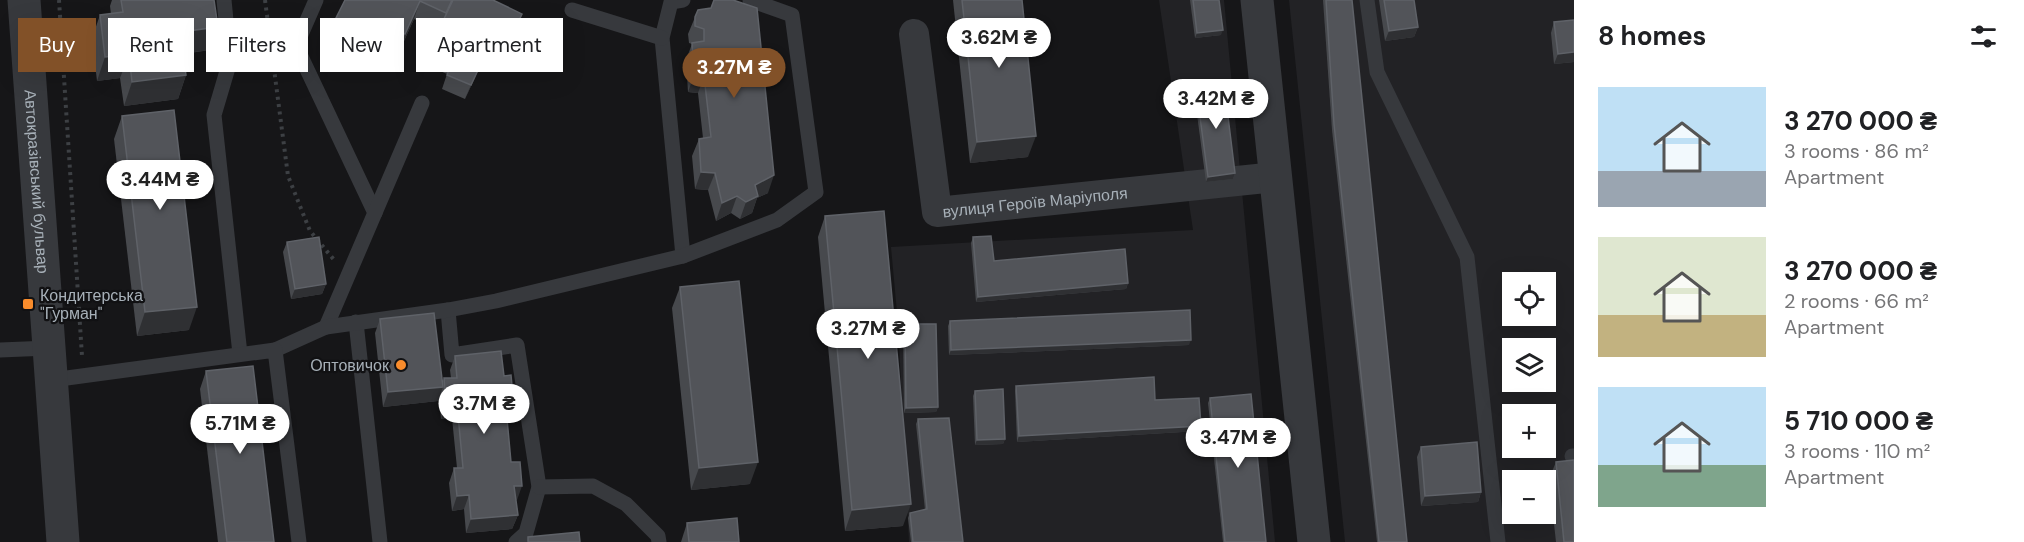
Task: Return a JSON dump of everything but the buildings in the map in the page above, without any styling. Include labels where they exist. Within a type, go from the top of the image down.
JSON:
[{"type":"street","name":"Автокразівський бульвар","points":[[24,0],[61,368],[63,542]]},
{"type":"street","points":[[1257,0],[1314,542]]},
{"type":"street","name":"вулиця Героїв Маріуполя","points":[[914,34],[938,212],[1275,177]]},
{"type":"lane","points":[[224,0],[230,61],[214,115],[240,354]]},
{"type":"lane","points":[[316,0],[296,46],[375,213]]},
{"type":"lane","points":[[675,0],[662,38],[683,256]]},
{"type":"lane","points":[[0,350],[61,368],[275,350],[326,327],[496,301],[683,256],[777,220],[816,192],[792,15],[750,0]]},
{"type":"lane","points":[[1367,0],[1377,72],[1467,257],[1498,542]]},
{"type":"lane","points":[[572,10],[662,38]]},
{"type":"lane","points":[[326,327],[422,103]]},
{"type":"lane","points":[[448,310],[452,355],[517,345],[539,487],[526,533],[516,542]]},
{"type":"lane","points":[[356,322],[380,542]]},
{"type":"lane","points":[[275,350],[299,542]]},
{"type":"lane","points":[[539,487],[592,486],[626,504],[658,536],[659,542]]},
{"type":"path","points":[[59,0],[61,368]]},
{"type":"path","points":[[265,0],[288,176],[310,231],[348,276]]},
{"type":"shaded area","points":[[1159,0],[1224,0],[1275,542],[909,542],[898,323],[891,247],[1193,230]]},
{"type":"shaded area","points":[[1289,0],[1574,0],[1574,542],[1345,542]]},
{"type":"place","name":"Кондитерська \"Гурман\"","points":[[28,304]]},
{"type":"place","name":"Оптовичок","points":[[401,365]]}]
